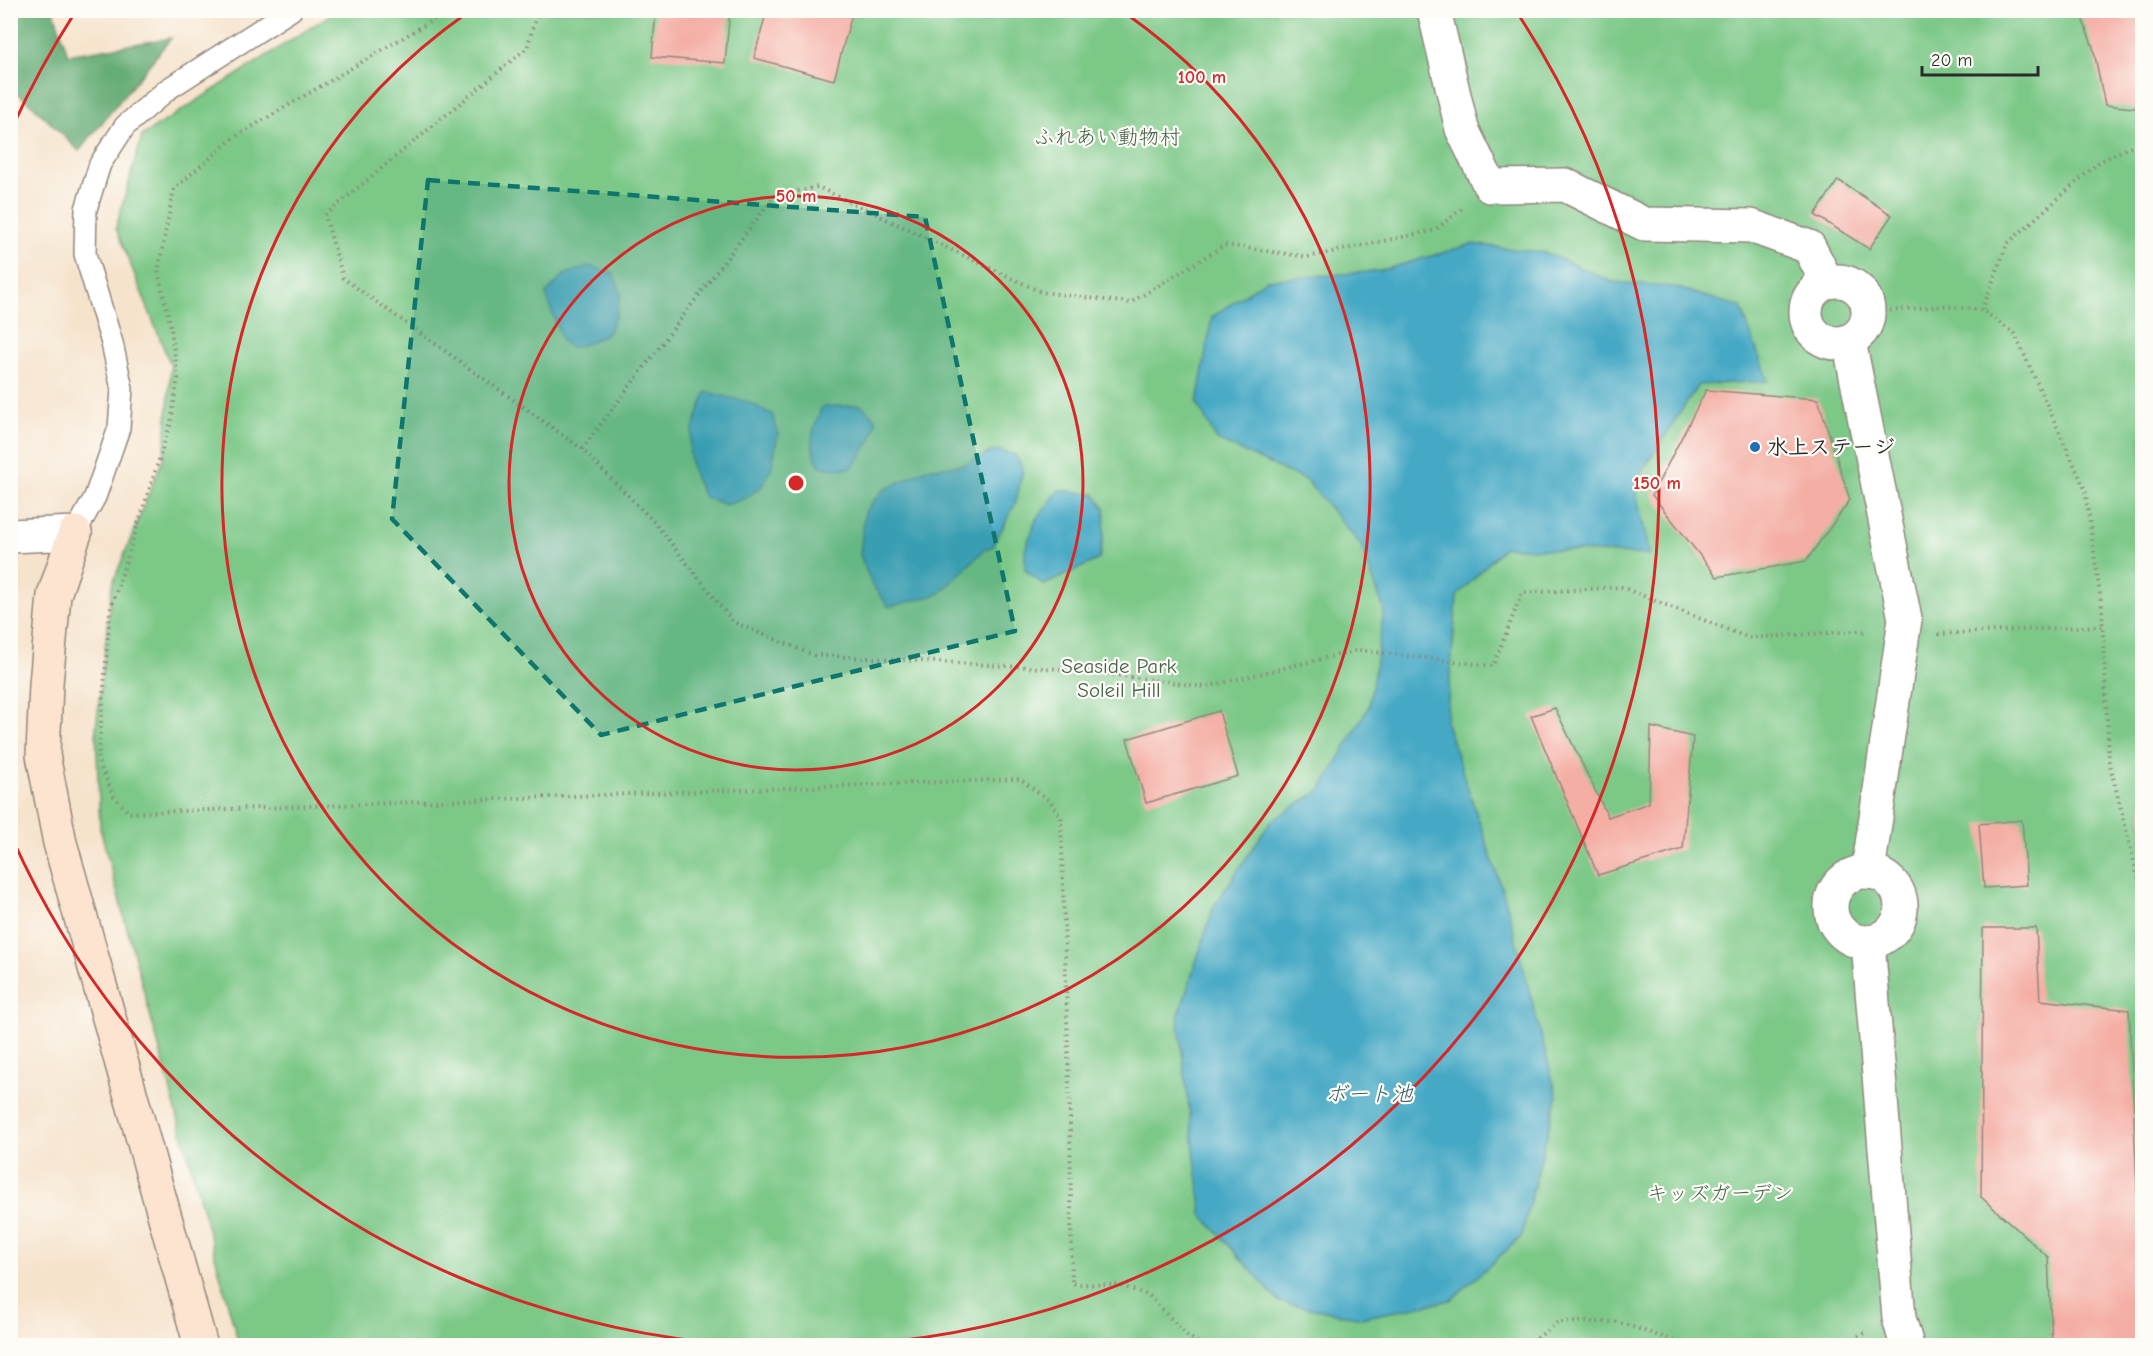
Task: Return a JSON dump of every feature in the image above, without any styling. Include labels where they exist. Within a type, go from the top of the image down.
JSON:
[{"type":"street","points":[[1434,10],[1462,129],[1490,186],[1565,185],[1644,224],[1751,226],[1809,247],[1827,282]]},
{"type":"street","points":[[1827,282],[1850,283],[1866,300],[1869,313],[1866,324],[1859,335],[1849,341],[1836,344],[1823,340],[1812,331],[1806,319],[1809,297],[1827,282]]},
{"type":"street","points":[[1849,341],[1905,619],[1868,872]]},
{"type":"street","points":[[10,536],[75,533],[54,595],[46,684],[44,755],[60,843],[201,1346]]},
{"type":"street","points":[[1868,872],[1881,875],[1892,882],[1899,894],[1902,907],[1899,920],[1892,931],[1881,939],[1868,942],[1855,941],[1844,935],[1835,925],[1831,913],[1831,901],[1836,889],[1844,879],[1855,873],[1868,872]]},
{"type":"street","points":[[1868,942],[1899,1318],[1907,1346]]},
{"type":"lane","points":[[75,533],[95,497],[119,428],[122,389],[112,343],[85,254],[86,209],[100,164],[125,126],[168,88],[291,10]]},
{"type":"path","points":[[450,10],[233,138],[174,189],[158,271],[170,323],[178,378],[171,422],[110,611],[99,762],[114,796],[129,813],[1020,779],[1051,802],[1061,819],[1070,1119],[1072,1284],[1118,1285],[1149,1295],[1186,1335],[1203,1346]]},
{"type":"path","points":[[538,10],[527,48],[325,215],[343,279],[582,449],[655,523],[733,622],[814,655],[1079,670],[1205,687],[1358,650],[1492,666],[1522,593],[1621,587],[1749,638],[1857,631],[1903,636],[2102,626]]},
{"type":"path","points":[[2139,10],[2142,22]]},
{"type":"path","points":[[1982,310],[2007,244],[2099,162],[2142,141]]},
{"type":"path","points":[[582,449],[774,196],[818,187],[1041,292],[1130,303],[1225,245],[1308,257],[1435,231],[1490,186]]},
{"type":"path","points":[[1869,313],[1945,306],[1982,310],[2015,334],[2085,489],[2102,609],[2109,761],[2142,894]]},
{"type":"path","points":[[1528,1346],[1557,1322],[1618,1322],[1690,1346]]},
{"type":"highlighted area","points":[[428,180],[925,217],[1015,631],[601,735],[392,519]]},
{"type":"green space","points":[[10,11],[54,11],[68,55],[171,38],[79,151],[32,105],[11,88]]},
{"type":"green space","name":"Seaside Park Soleil Hill","points":[[336,11],[2142,11],[2142,1345],[239,1345],[100,828],[96,729],[112,585],[164,456],[171,366],[116,228],[142,136]]},
{"type":"water","name":"ボート池","points":[[1472,244],[1547,253],[1613,282],[1674,287],[1741,307],[1768,381],[1698,385],[1634,484],[1650,555],[1504,547],[1457,596],[1446,723],[1505,898],[1557,1096],[1521,1237],[1451,1300],[1361,1318],[1279,1302],[1202,1215],[1178,1018],[1214,906],[1271,821],[1321,790],[1369,706],[1384,610],[1361,545],[1307,481],[1217,440],[1197,403],[1212,317],[1266,280],[1380,271]]},
{"type":"water","points":[[589,266],[613,273],[621,292],[616,315],[608,333],[572,348],[562,341],[546,294],[564,275]]},
{"type":"water","points":[[706,392],[748,402],[772,414],[778,433],[772,467],[761,487],[744,499],[726,505],[704,497],[692,468],[690,444],[692,433]]},
{"type":"water","points":[[861,405],[876,419],[871,439],[864,451],[852,468],[834,469],[820,466],[813,451],[812,437],[822,407]]},
{"type":"water","points":[[996,450],[1015,455],[1023,469],[1016,502],[993,546],[985,549],[939,594],[889,607],[872,585],[860,555],[865,512],[882,491],[926,469],[962,465]]},
{"type":"water","points":[[1059,490],[1094,494],[1105,508],[1104,535],[1099,559],[1044,585],[1025,570],[1025,550],[1036,520]]},
{"type":"building","points":[[656,10],[730,10],[725,63],[652,57]]},
{"type":"building","points":[[767,10],[853,10],[834,80],[754,58]]},
{"type":"building","points":[[2079,10],[2132,10],[2140,27],[2142,109],[2105,105],[2093,47]]},
{"type":"building","points":[[1838,180],[1892,215],[1869,249],[1815,215]]},
{"type":"building","name":"水上ステージ","points":[[1706,390],[1818,399],[1850,500],[1806,561],[1717,577],[1652,495]]},
{"type":"building","points":[[1555,708],[1608,817],[1649,803],[1651,727],[1693,737],[1683,849],[1598,875],[1531,716]]},
{"type":"building","points":[[1219,711],[1238,776],[1146,803],[1127,739]]},
{"type":"building","points":[[2022,820],[2027,885],[1984,888],[1979,824]]},
{"type":"building","points":[[1983,928],[2036,928],[2040,1000],[2129,1010],[2142,1296],[2142,1346],[2052,1346],[2048,1257],[1981,1197]]},
{"type":"place","name":"水上ステージ","points":[[1755,447]]},
{"type":"park label","name":"ふれあい動物村","points":[[1107,137]]},
{"type":"park label","name":"キッズガーデン","points":[[1720,1193]]}]
